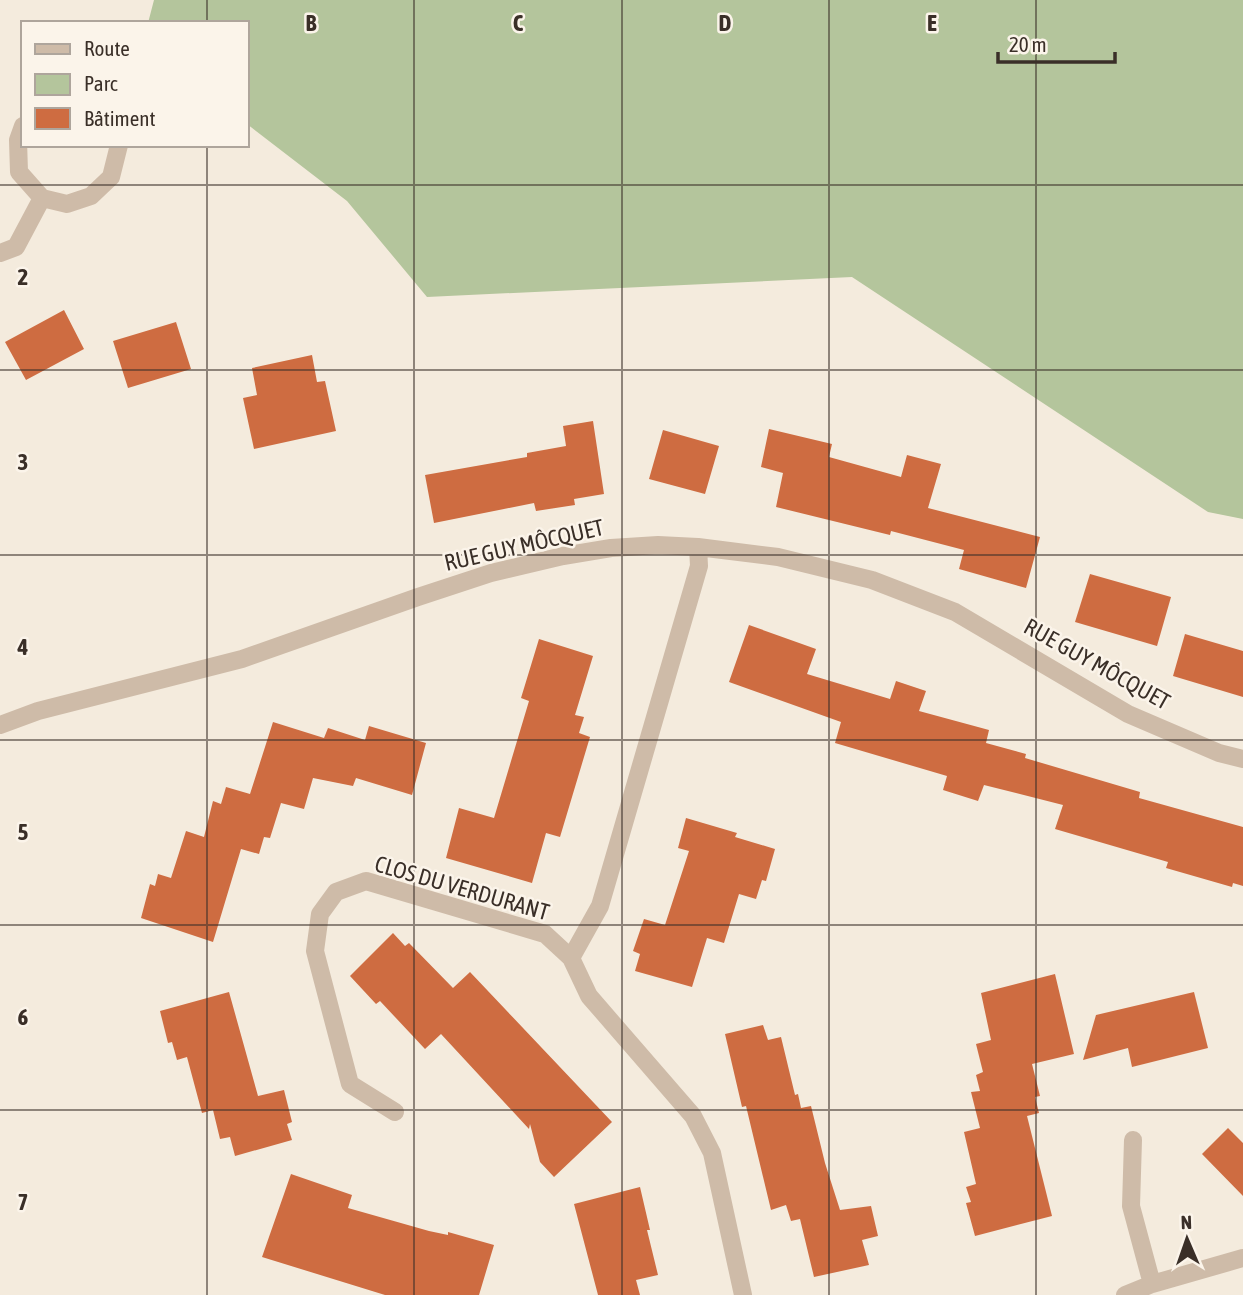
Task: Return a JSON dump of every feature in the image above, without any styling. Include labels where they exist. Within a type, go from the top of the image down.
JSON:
[{"type":"street","points":[[21,132],[18,140],[19,172],[42,198],[67,204],[91,196],[111,177],[118,147]]},
{"type":"street","points":[[0,253],[16,247],[42,198]]},
{"type":"street","name":"RUE GUY MÔCQUET","points":[[0,725],[38,711],[242,659],[491,573],[563,556],[611,548],[657,545],[778,557],[872,580],[955,612],[1128,714],[1219,753],[1243,759]]},
{"type":"street","points":[[571,958],[600,906],[699,566],[698,547]]},
{"type":"street","name":"CLOS DU VERDURANT","points":[[395,1112],[349,1084],[315,951],[320,914],[336,892],[366,881],[545,934],[571,958],[589,996],[693,1116],[712,1153],[743,1295]]},
{"type":"street","points":[[1133,1140],[1131,1206],[1152,1284]]},
{"type":"street","points":[[1125,1295],[1152,1284],[1243,1258]]},
{"type":"green space","points":[[154,0],[1243,0],[1243,519],[1208,512],[852,277],[427,297],[347,201],[248,125],[248,21],[149,21]]},
{"type":"building","points":[[64,310],[84,349],[26,380],[5,342]]},
{"type":"building","points":[[176,322],[191,369],[128,388],[113,341]]},
{"type":"building","points":[[312,355],[317,382],[325,381],[336,431],[254,449],[243,398],[257,395],[252,368]]},
{"type":"building","points":[[593,421],[604,494],[574,499],[575,505],[536,511],[534,503],[434,523],[425,475],[527,457],[527,453],[566,446],[563,426]]},
{"type":"building","points":[[769,429],[832,444],[829,457],[901,477],[907,455],[941,464],[928,508],[1040,537],[1026,588],[959,569],[964,550],[891,531],[890,535],[776,507],[783,473],[761,467]]},
{"type":"building","points":[[663,430],[719,446],[705,494],[649,479]]},
{"type":"building","points":[[1090,574],[1171,597],[1157,646],[1075,622]]},
{"type":"building","points":[[749,625],[816,649],[807,674],[890,699],[896,681],[926,691],[919,711],[989,730],[986,743],[1026,754],[1025,758],[1140,792],[1139,798],[1243,827],[1243,886],[1233,883],[1232,887],[1166,868],[1168,862],[1055,829],[1063,805],[984,785],[978,801],[943,790],[947,776],[835,743],[841,722],[729,682]]},
{"type":"building","points":[[1185,634],[1243,651],[1243,697],[1173,676]]},
{"type":"building","points":[[539,639],[593,656],[575,715],[584,717],[579,733],[590,737],[560,837],[546,833],[532,883],[446,858],[459,808],[494,818],[529,701],[521,698]]},
{"type":"building","points":[[273,722],[324,738],[328,728],[365,740],[369,726],[426,743],[412,795],[356,778],[353,786],[313,778],[304,809],[281,803],[270,838],[264,837],[259,854],[241,849],[213,942],[141,918],[150,884],[155,886],[158,874],[171,878],[186,831],[204,837],[213,801],[221,804],[226,787],[250,794]]},
{"type":"building","points":[[686,818],[737,833],[735,837],[775,849],[766,881],[762,880],[756,899],[739,894],[724,943],[707,938],[692,987],[635,971],[640,954],[633,951],[644,919],[665,925],[689,851],[678,848]]},
{"type":"building","points":[[393,933],[405,946],[409,943],[453,988],[470,972],[612,1122],[554,1177],[540,1162],[530,1124],[529,1129],[441,1034],[425,1049],[380,1001],[376,1004],[350,976]]},
{"type":"building","points":[[1055,974],[1074,1054],[1032,1064],[1040,1096],[1035,1097],[1039,1113],[1027,1116],[1052,1216],[975,1236],[966,1203],[971,1202],[966,1187],[976,1184],[964,1132],[980,1128],[971,1092],[980,1091],[976,1075],[983,1072],[976,1044],[991,1040],[981,993]]},
{"type":"building","points":[[229,992],[258,1096],[284,1090],[292,1122],[287,1124],[292,1140],[235,1156],[230,1137],[220,1139],[213,1110],[202,1113],[187,1057],[177,1060],[172,1042],[168,1043],[160,1011]]},
{"type":"building","points":[[1194,992],[1208,1048],[1132,1067],[1128,1048],[1083,1060],[1096,1015]]},
{"type":"building","points":[[763,1025],[768,1040],[781,1037],[795,1095],[798,1094],[801,1108],[811,1106],[840,1210],[871,1206],[878,1236],[862,1240],[869,1265],[814,1277],[800,1219],[791,1221],[786,1205],[771,1210],[746,1106],[742,1107],[725,1034]]},
{"type":"building","points":[[1228,1128],[1243,1143],[1243,1196],[1202,1154]]},
{"type":"building","points":[[291,1174],[352,1195],[348,1208],[429,1231],[448,1235],[448,1232],[494,1245],[479,1295],[385,1295],[262,1257]]},
{"type":"building","points":[[640,1187],[658,1275],[636,1280],[640,1295],[598,1295],[574,1204]]}]
